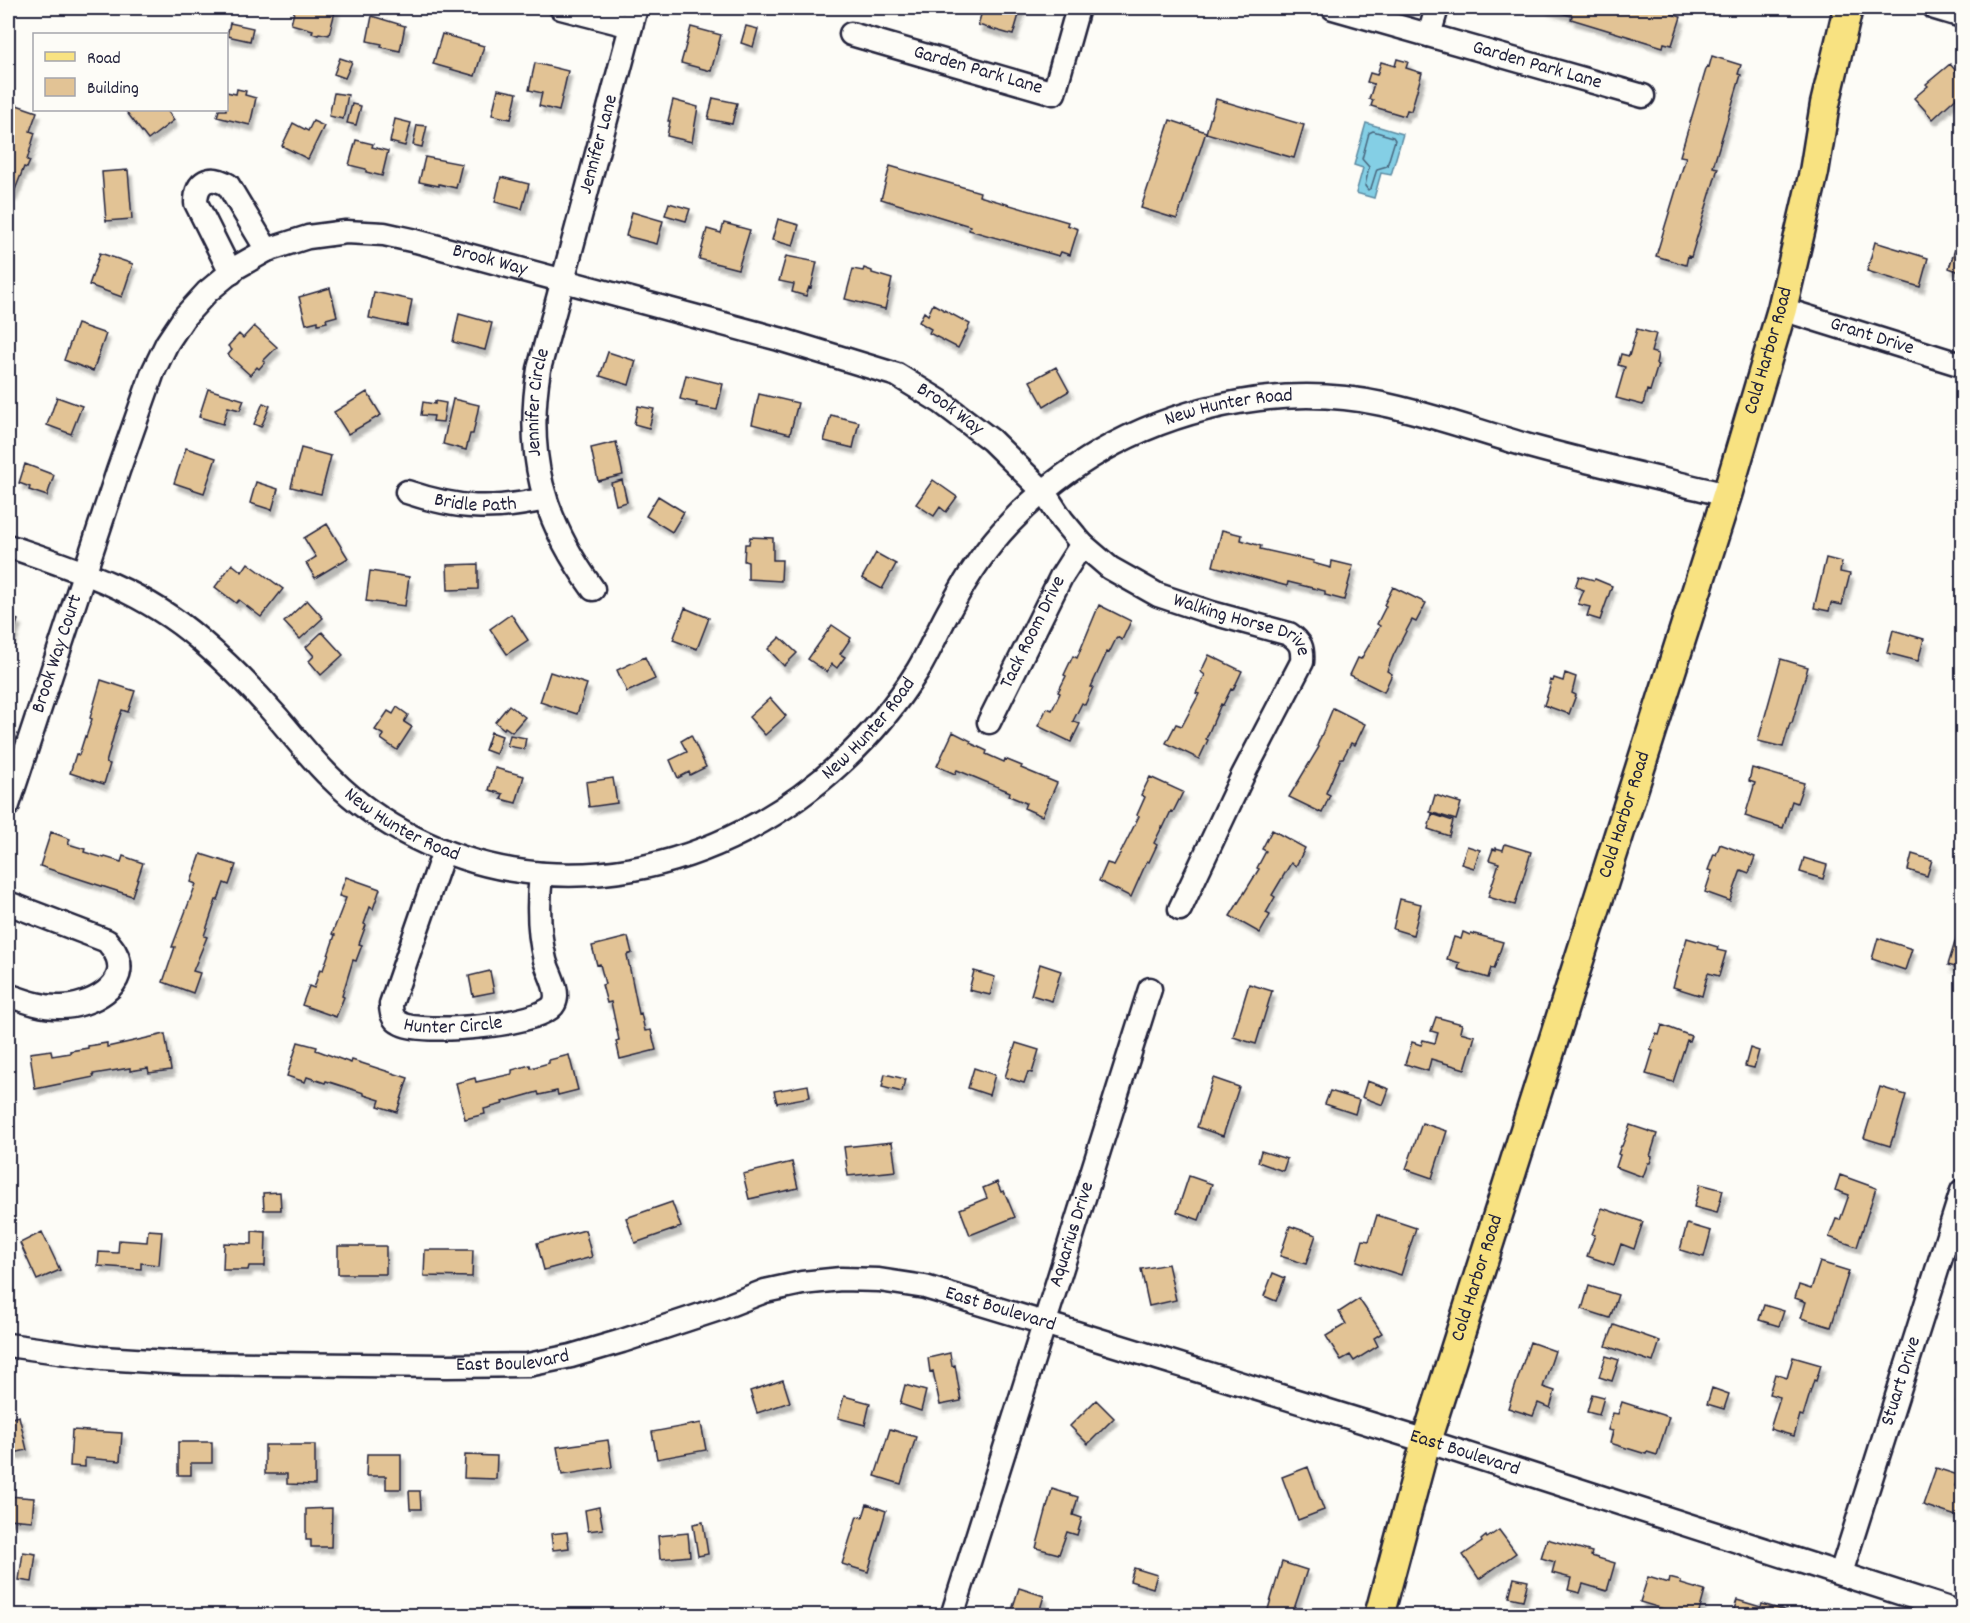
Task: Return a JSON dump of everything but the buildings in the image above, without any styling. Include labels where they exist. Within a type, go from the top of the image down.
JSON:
[{"type":"main road","name":"Cold Harbor Road","points":[[1379,1616],[1426,1441],[1727,495],[1782,309],[1814,172],[1825,104],[1848,8]]},
{"type":"street","points":[[561,8],[633,17]]},
{"type":"street","name":"Garden Park Lane","points":[[851,34],[1054,93],[1078,8]]},
{"type":"street","name":"Garden Park Lane","points":[[1333,8],[1404,17],[1430,35],[1643,96]]},
{"type":"street","points":[[1430,35],[1437,8]]},
{"type":"street","points":[[1935,8],[1962,16]]},
{"type":"street","name":"Jennifer Lane","points":[[562,279],[633,17]]},
{"type":"street","points":[[231,273],[196,203],[196,192],[201,185],[210,180],[219,180],[228,186],[267,250]]},
{"type":"street","name":"Brook Way","points":[[86,572],[153,372],[167,343],[185,316],[207,292],[231,273],[267,250],[308,237],[346,232],[384,234],[562,279],[779,339],[897,375],[941,402],[991,440],[1043,491]]},
{"type":"street","name":"Jennifer Circle","points":[[562,279],[534,397],[533,426],[536,458],[544,499],[556,531],[573,562],[593,589]]},
{"type":"street","name":"Grant Drive","points":[[1782,309],[1962,365]]},
{"type":"street","name":"New Hunter Road","points":[[8,546],[86,572],[128,591],[159,609],[195,635],[239,676],[279,718],[308,755],[337,784],[369,810],[403,832],[463,858],[507,869],[541,874],[592,874],[625,871],[666,862],[717,844],[789,805],[819,783],[859,747],[889,712],[920,667],[953,603],[981,558],[1009,524],[1043,491],[1075,466],[1113,443],[1154,424],[1198,410],[1243,401],[1289,397],[1335,398],[1380,404],[1534,447],[1727,495]]},
{"type":"street","name":"Walking Horse Drive","points":[[1043,491],[1062,520],[1083,544],[1110,568],[1158,595],[1212,613],[1289,634],[1298,640],[1303,649],[1302,662],[1244,775],[1180,909]]},
{"type":"street","name":"Bridle Path","points":[[407,492],[452,505],[483,508],[514,506],[544,499]]},
{"type":"street","name":"Tack Room Drive","points":[[989,722],[1061,577],[1083,544]]},
{"type":"street","name":"Brook Way Court","points":[[8,805],[86,572]]},
{"type":"street","name":"Hunter Circle","points":[[444,851],[391,1004],[391,1013],[397,1022],[404,1025],[439,1029],[475,1028],[550,1010],[555,1002],[556,993],[545,960],[540,927],[541,874]]},
{"type":"street","points":[[8,903],[107,941],[116,953],[119,964],[116,979],[107,991],[91,1001],[76,1006],[59,1008],[8,995]]},
{"type":"street","name":"Aquarius Drive","points":[[952,1616],[1150,989]]},
{"type":"street","name":"Stuart Drive","points":[[1841,1573],[1962,1191]]},
{"type":"street","name":"East Boulevard","points":[[8,1345],[102,1358],[183,1363],[528,1365],[571,1356],[622,1341],[720,1309],[765,1291],[802,1283],[841,1279],[879,1280],[925,1287],[1044,1323],[1426,1441],[1962,1612]]},
{"type":"water","points":[[1366,123],[1403,134],[1391,175],[1381,173],[1374,198],[1356,193],[1363,168],[1354,165]]}]
